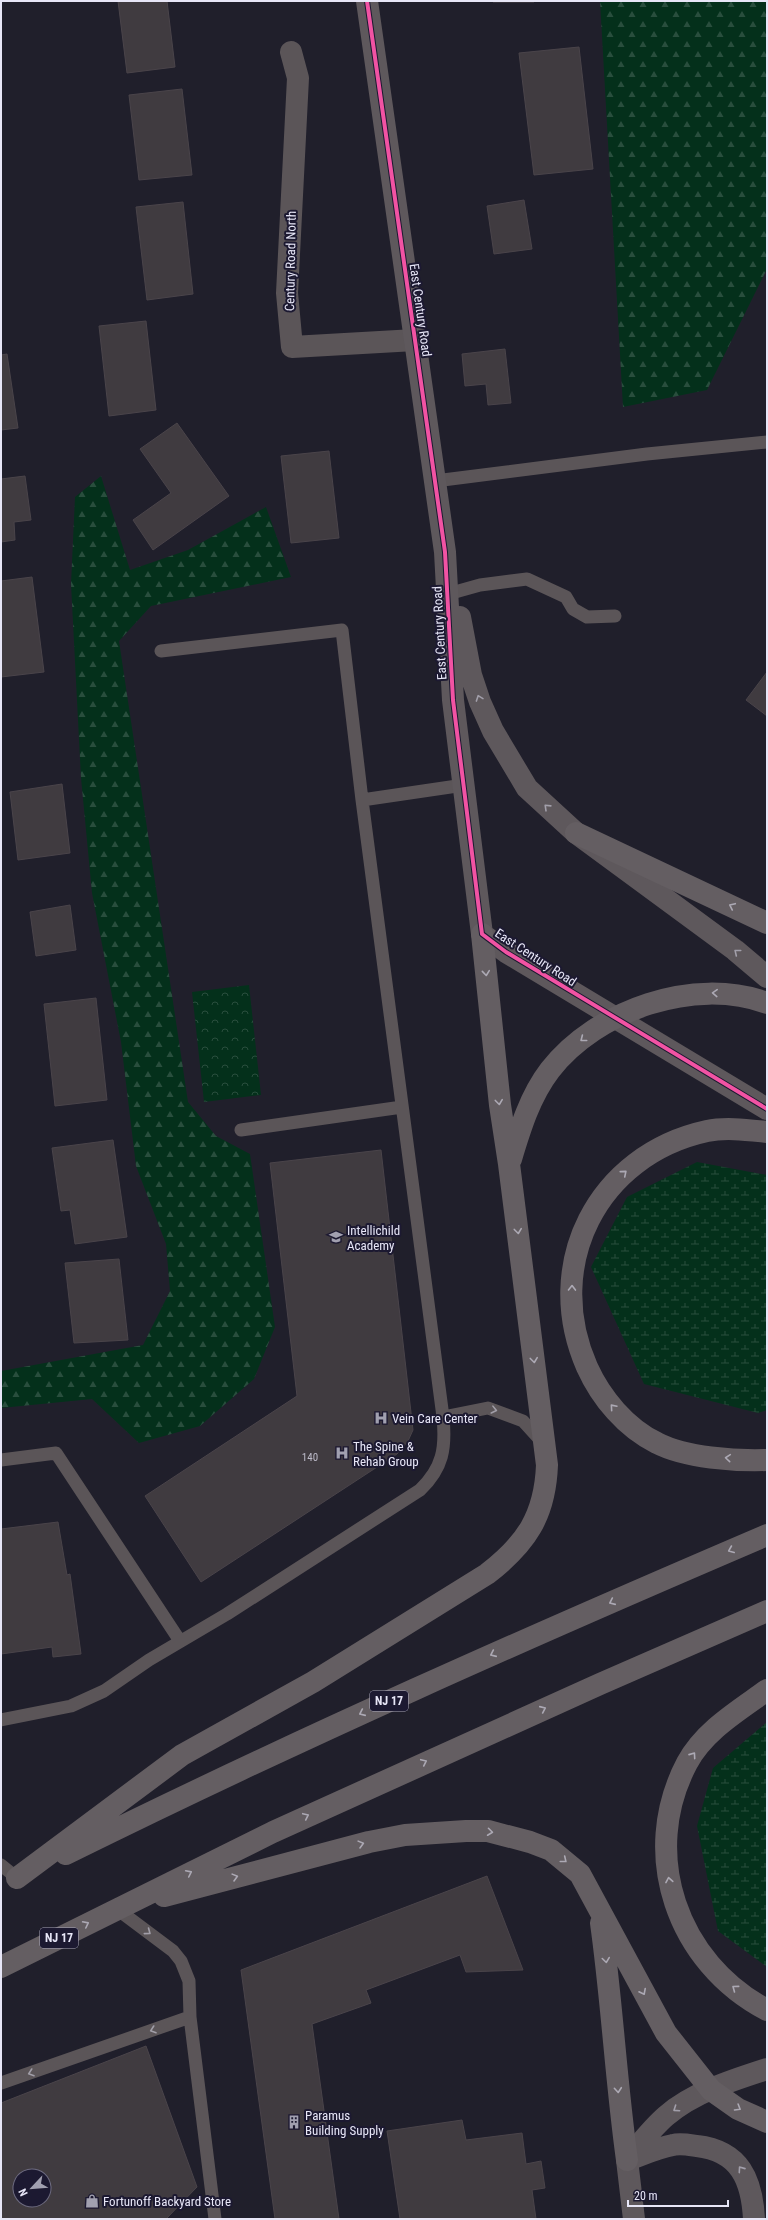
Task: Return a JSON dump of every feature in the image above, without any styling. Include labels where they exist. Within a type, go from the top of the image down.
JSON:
[{"type":"highway","points":[[576,833],[767,923]]},
{"type":"highway","points":[[6,1876],[182,1755],[319,1678],[457,1595],[505,1560],[525,1539],[543,1501],[547,1465],[509,1164],[500,1105],[482,934]]},
{"type":"highway","points":[[509,1164],[524,1117],[550,1071],[579,1042],[616,1019],[652,1003],[690,994],[715,993],[767,1003]]},
{"type":"highway","points":[[767,1132],[734,1130],[708,1131],[682,1139],[639,1162],[614,1182],[597,1202],[586,1225],[577,1252],[572,1276],[571,1305],[575,1332],[594,1383],[614,1409],[634,1428],[657,1443],[683,1452],[732,1458],[767,1460]]},
{"type":"highway","name":"NJ 17","points":[[6,1876],[156,1810],[320,1732],[639,1590],[767,1535]]},
{"type":"highway","name":"NJ 17","points":[[1,1967],[273,1832],[428,1760],[767,1611]]},
{"type":"highway","points":[[767,1690],[720,1723],[702,1742],[687,1763],[670,1809],[666,1834],[666,1863],[671,1890],[681,1919],[693,1944],[711,1968],[731,1986],[767,2010]]},
{"type":"highway","points":[[117,1909],[369,1842],[405,1835],[466,1830],[511,1835],[551,1850],[580,1874],[666,2034],[710,2090],[738,2109],[767,2122]]},
{"type":"highway","points":[[599,1908],[613,2015],[620,2107],[627,2160]]},
{"type":"street","name":"East Century Road","points":[[367,1],[445,552],[452,700],[482,934],[506,952],[767,1109]]},
{"type":"street","name":"Century Road North","points":[[291,52],[298,78],[287,293],[292,347],[415,340]]},
{"type":"street","name":"East Century Road","points":[[445,552],[455,592],[471,675],[493,731],[527,788],[576,833],[735,950],[767,977]]},
{"type":"street","points":[[634,2219],[627,2160],[667,2115],[710,2090],[767,2069]]},
{"type":"street","points":[[627,2160],[675,2144],[708,2147],[722,2152],[735,2161],[744,2173],[750,2188],[754,2219]]},
{"type":"lane","points":[[435,481],[639,455],[767,442]]},
{"type":"lane","points":[[455,592],[480,585],[527,579],[566,597],[573,610],[587,616],[615,616]]},
{"type":"lane","points":[[1,1720],[71,1706],[104,1691],[180,1641],[228,1614],[420,1490],[433,1478],[442,1459],[445,1436],[362,800],[342,630],[161,651]]},
{"type":"lane","points":[[362,800],[464,785]]},
{"type":"lane","points":[[240,1130],[402,1108]]},
{"type":"lane","points":[[442,1417],[488,1408],[503,1412],[522,1421],[545,1445]]},
{"type":"lane","points":[[1,1460],[56,1453],[180,1641]]},
{"type":"lane","points":[[117,1909],[173,1951],[181,1961],[189,1982],[190,2017],[215,2219]]},
{"type":"lane","points":[[1,2083],[190,2017]]},
{"type":"green space","points":[[600,1],[767,1],[767,269],[707,390],[623,407]]},
{"type":"green space","points":[[101,476],[130,570],[188,550],[266,507],[291,577],[151,606],[119,641],[188,1102],[216,1136],[250,1154],[275,1327],[254,1379],[200,1426],[139,1443],[92,1399],[1,1408],[1,1371],[143,1345],[170,1291],[166,1244],[136,1166],[121,1042],[92,893],[81,778],[71,584],[75,497]]},
{"type":"green space","points":[[249,985],[261,1095],[204,1102],[192,992]]},
{"type":"green space","points":[[697,1162],[767,1175],[767,1410],[758,1413],[644,1384],[591,1267],[627,1197]]},
{"type":"green space","points":[[767,1722],[767,1967],[718,1931],[697,1826],[713,1768]]},
{"type":"building","points":[[118,1],[167,1],[175,67],[127,73]]},
{"type":"building","points":[[534,1],[534,2],[493,2]]},
{"type":"building","points":[[579,47],[593,169],[534,175],[519,53]]},
{"type":"building","points":[[182,89],[192,175],[139,180],[129,95]]},
{"type":"building","points":[[524,200],[532,249],[494,254],[487,206]]},
{"type":"building","points":[[183,202],[193,294],[147,300],[136,207]]},
{"type":"building","points":[[146,321],[156,410],[109,416],[99,326]]},
{"type":"building","points":[[505,349],[511,403],[488,405],[486,384],[465,386],[462,354]]},
{"type":"building","points":[[7,354],[18,428],[1,430],[1,355]]},
{"type":"building","points":[[177,423],[229,496],[153,550],[133,520],[171,493],[140,449]]},
{"type":"building","points":[[329,451],[339,538],[291,543],[281,456]]},
{"type":"building","points":[[25,476],[31,520],[14,522],[15,540],[1,542],[1,479]]},
{"type":"building","points":[[32,577],[44,672],[1,677],[1,581]]},
{"type":"building","points":[[767,672],[767,716],[746,700]]},
{"type":"building","points":[[62,784],[70,853],[18,860],[10,792]]},
{"type":"building","points":[[70,905],[76,950],[36,956],[30,912]]},
{"type":"building","points":[[96,998],[107,1100],[55,1106],[44,1004]]},
{"type":"building","points":[[113,1140],[127,1237],[75,1244],[70,1210],[61,1211],[52,1148]]},
{"type":"building","points":[[381,1150],[413,1430],[408,1441],[397,1454],[201,1582],[145,1496],[297,1396],[270,1163]]},
{"type":"building","points":[[119,1259],[128,1340],[74,1343],[65,1263]]},
{"type":"building","points":[[58,1522],[67,1575],[70,1574],[81,1654],[53,1657],[52,1647],[1,1654],[1,1529]]},
{"type":"building","name":"Paramus Building Supply","points":[[487,1876],[523,1970],[466,1972],[460,1955],[366,1990],[371,2003],[312,2024],[339,2219],[275,2219],[241,1970]]},
{"type":"building","points":[[146,2046],[197,2187],[166,2219],[1,2219],[1,2103]]},
{"type":"building","points":[[462,2120],[466,2140],[522,2133],[526,2164],[541,2161],[545,2188],[532,2190],[536,2219],[400,2219],[387,2131]]},
{"type":"cycle path","points":[[367,1],[445,552],[453,700],[482,934],[506,952],[767,1109]]},
{"type":"place","name":"Intellichild Academy","points":[[336,1237]]},
{"type":"place","name":"Vein Care Center","points":[[381,1418]]},
{"type":"place","name":"The Spine & Rehab Group","points":[[342,1453]]},
{"type":"place","name":"Paramus Building Supply","points":[[294,2122]]},
{"type":"place","name":"Fortunoff Backyard Store","points":[[92,2201]]}]
